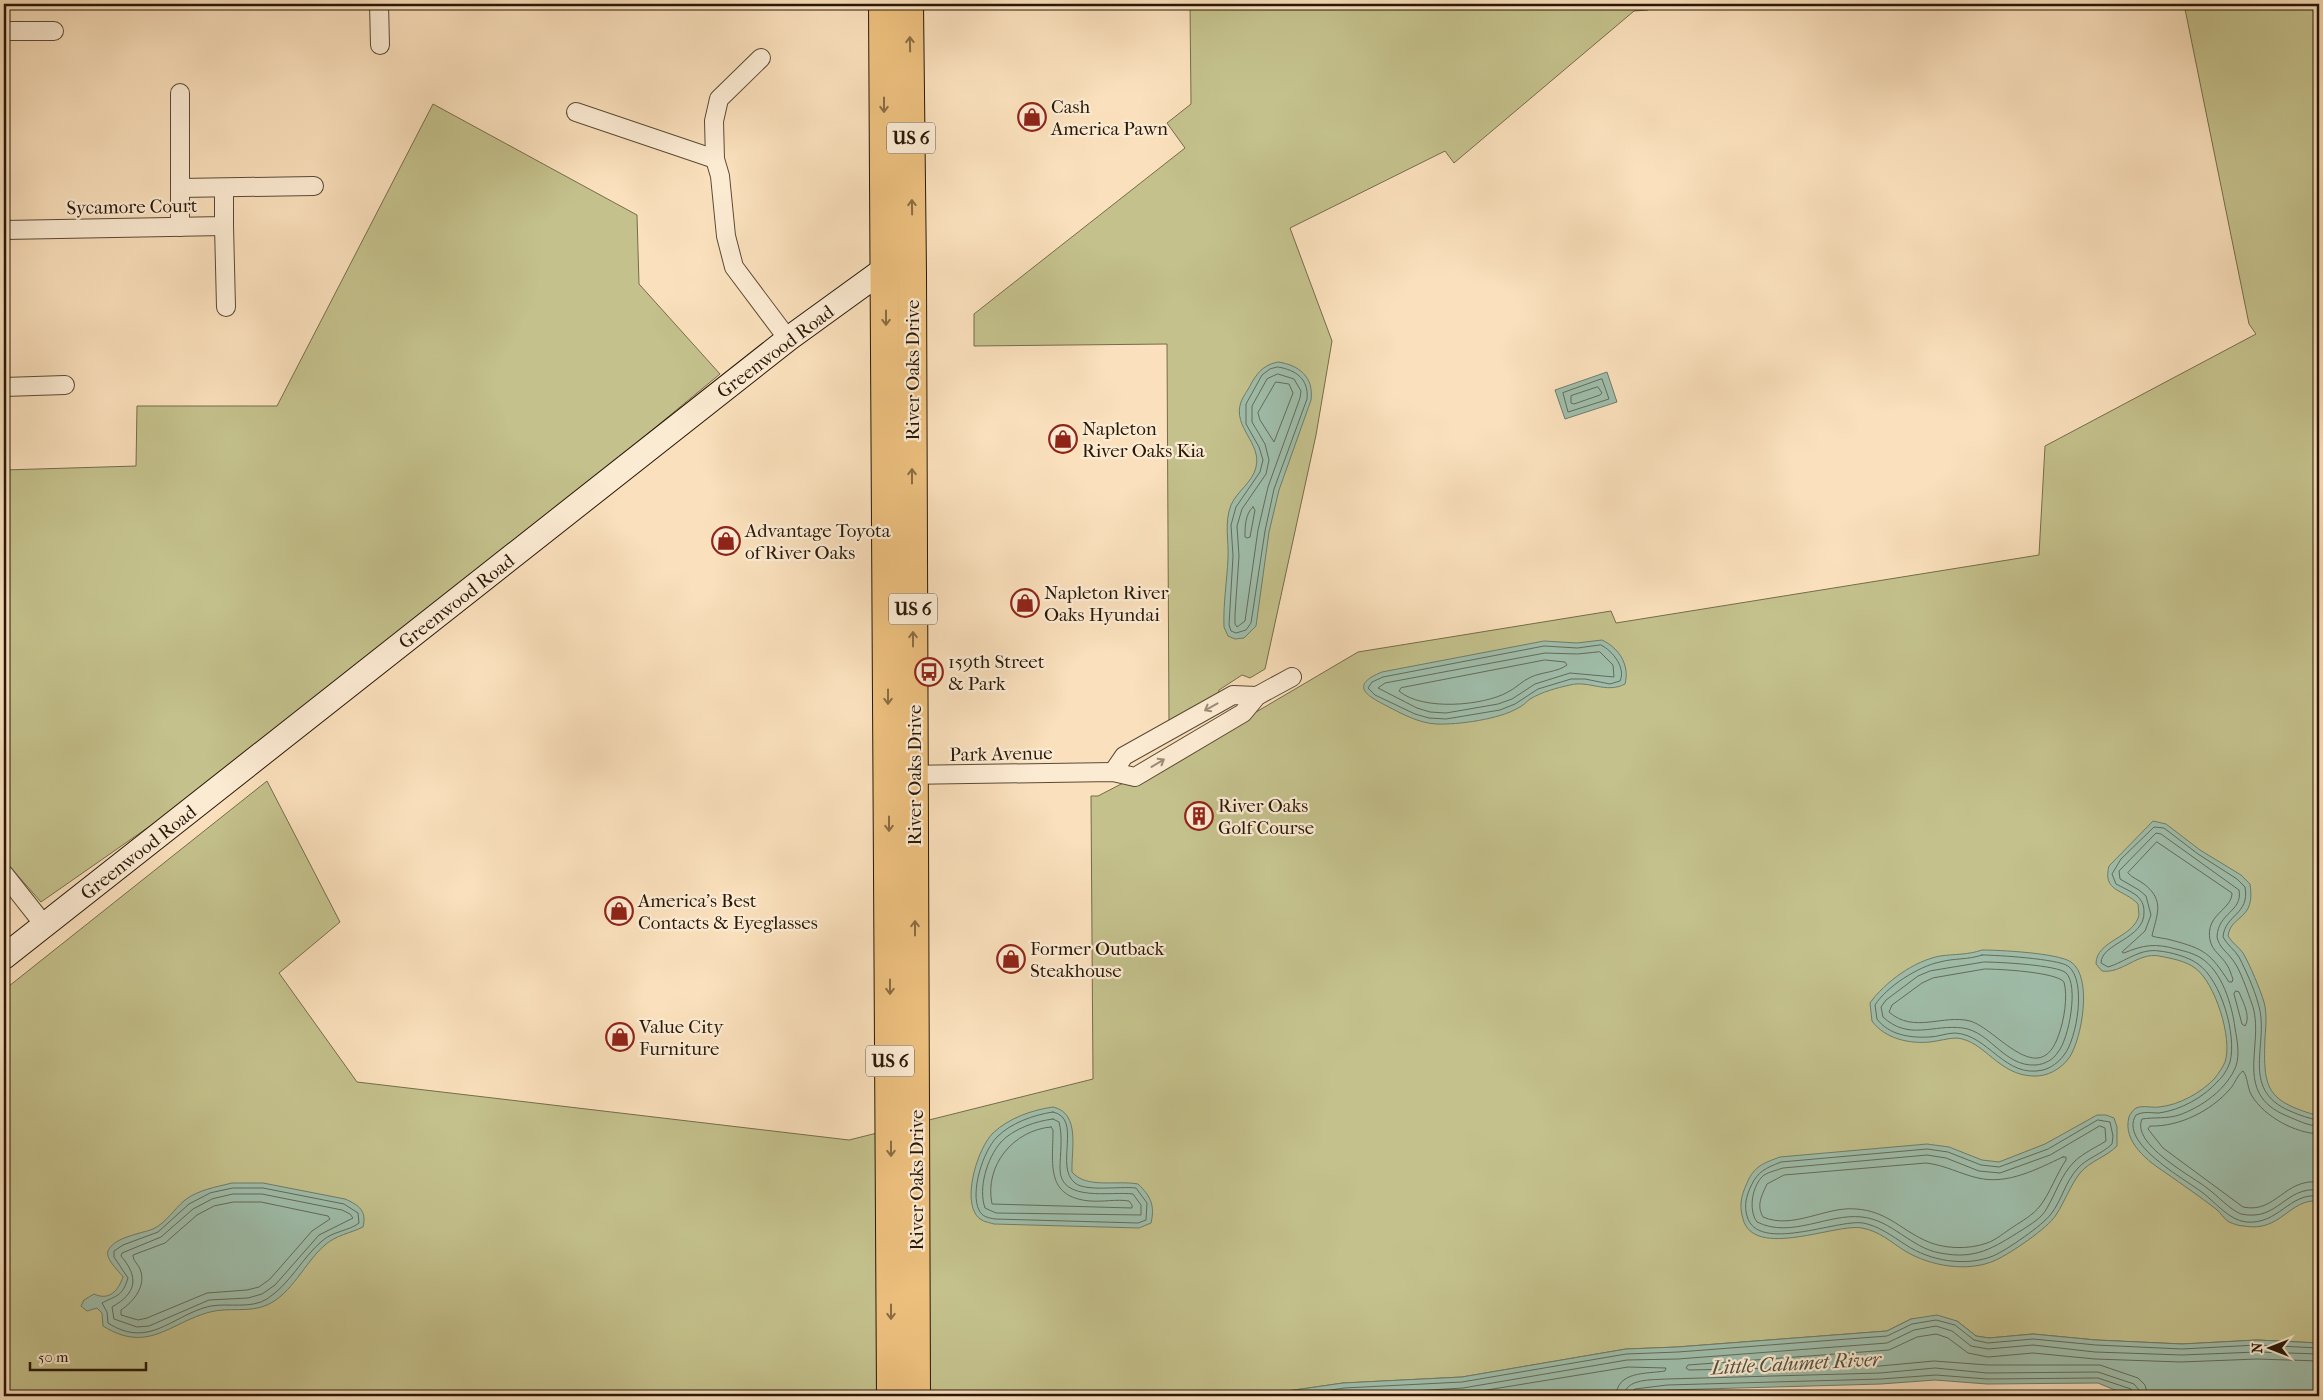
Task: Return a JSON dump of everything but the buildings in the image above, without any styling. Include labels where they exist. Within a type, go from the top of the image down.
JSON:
[{"type":"main road","name":"River Oaks Drive","points":[[883,4],[886,270],[901,775],[904,1345],[916,1396]]},
{"type":"main road","name":"River Oaks Drive","points":[[901,775],[912,249],[909,4]]},
{"type":"main road","name":"River Oaks Drive","points":[[891,1396],[904,1345]]},
{"type":"street","points":[[379,4],[380,45]]},
{"type":"street","points":[[4,31],[54,31]]},
{"type":"street","points":[[761,58],[719,98],[714,121],[715,158],[720,176],[726,236],[734,267],[788,339]]},
{"type":"street","points":[[180,93],[180,227]]},
{"type":"street","points":[[576,112],[715,158]]},
{"type":"street","name":"Sycamore Court","points":[[180,188],[314,186]]},
{"type":"street","name":"Sycamore Court","points":[[4,230],[224,226],[224,188]]},
{"type":"street","points":[[224,226],[226,306]]},
{"type":"street","name":"Greenwood Road","points":[[4,957],[788,339],[886,270],[912,249]]},
{"type":"street","points":[[4,387],[65,385]]},
{"type":"street","name":"Park Avenue","points":[[901,775],[1113,772],[1135,777],[1243,713],[1257,696],[1292,677]]},
{"type":"street","points":[[4,874],[45,926]]},
{"type":"shaded area","points":[[1190,4],[1648,4],[1648,10],[1634,11],[1454,163],[1445,151],[1290,228],[1332,341],[1316,435],[1265,669],[1250,678],[1242,675],[1219,690],[1218,698],[1169,727],[1167,344],[974,346],[974,314],[1185,148],[1167,123],[1191,104]]},
{"type":"shaded area","name":"River Oaks Golf Course","points":[[2184,4],[2319,4],[2319,1343],[2257,1340],[2182,1344],[2096,1340],[2033,1334],[1989,1338],[1976,1336],[1957,1321],[1911,1319],[1887,1331],[1677,1347],[1626,1349],[1462,1377],[1343,1383],[1253,1396],[666,1396],[618,1393],[591,1396],[4,1396],[4,990],[267,781],[340,922],[279,973],[357,1082],[849,1140],[1093,1079],[1091,796],[1098,796],[1154,767],[1178,758],[1358,652],[1611,611],[1616,623],[2039,555],[2045,446],[2256,334],[2249,324]]},
{"type":"shaded area","points":[[433,104],[637,215],[639,284],[720,374],[542,521],[226,773],[41,902],[4,860],[4,470],[136,466],[137,406],[277,406]]},
{"type":"water","points":[[1278,362],[1292,366],[1304,374],[1310,385],[1311,400],[1279,490],[1269,532],[1256,626],[1244,638],[1235,639],[1228,636],[1224,627],[1228,518],[1231,505],[1254,472],[1257,458],[1252,442],[1243,427],[1239,411],[1242,400],[1257,375],[1265,367]]},
{"type":"water","points":[[1607,372],[1617,402],[1565,419],[1555,390]]},
{"type":"water","points":[[1602,640],[1618,652],[1622,658],[1626,670],[1625,684],[1611,688],[1584,684],[1560,687],[1530,699],[1510,712],[1490,718],[1456,723],[1436,724],[1423,722],[1379,702],[1364,690],[1366,681],[1382,672],[1544,641],[1577,643]]},
{"type":"water","points":[[2153,821],[2166,824],[2200,850],[2241,875],[2250,884],[2250,905],[2230,929],[2228,936],[2246,958],[2264,1002],[2266,1011],[2265,1069],[2267,1081],[2271,1090],[2278,1098],[2288,1105],[2319,1116],[2319,1201],[2300,1205],[2267,1225],[2257,1227],[2242,1226],[2229,1222],[2216,1209],[2145,1157],[2138,1150],[2129,1135],[2129,1117],[2135,1109],[2139,1107],[2167,1106],[2182,1101],[2196,1093],[2216,1076],[2225,1062],[2227,1052],[2224,1026],[2215,998],[2209,985],[2195,968],[2178,960],[2159,956],[2144,957],[2109,971],[2102,971],[2096,964],[2102,949],[2130,929],[2136,923],[2139,915],[2138,904],[2111,885],[2108,874],[2109,866]]},
{"type":"water","points":[[1982,950],[2054,956],[2071,962],[2078,970],[2082,981],[2083,994],[2081,1023],[2074,1049],[2069,1058],[2058,1069],[2038,1076],[2021,1074],[2010,1070],[1967,1040],[1950,1038],[1930,1042],[1906,1041],[1884,1032],[1872,1021],[1870,1003],[1892,980],[1910,968],[1920,962],[1940,956],[1972,953]]},
{"type":"water","points":[[1053,1107],[1062,1111],[1068,1117],[1071,1125],[1073,1134],[1072,1172],[1078,1177],[1093,1182],[1138,1184],[1151,1202],[1151,1223],[1139,1228],[994,1224],[983,1221],[977,1216],[972,1205],[972,1183],[978,1160],[987,1140],[999,1128],[1013,1119],[1037,1110]]},
{"type":"water","points":[[2097,1115],[2106,1115],[2114,1118],[2117,1127],[2117,1146],[2088,1165],[2080,1173],[2056,1215],[2045,1227],[2011,1252],[1985,1264],[1961,1267],[1926,1261],[1905,1251],[1879,1234],[1862,1228],[1850,1228],[1779,1239],[1763,1237],[1750,1231],[1743,1219],[1741,1201],[1750,1177],[1760,1166],[1780,1157],[1927,1144],[1949,1147],[1982,1160],[1999,1162],[2045,1144]]},
{"type":"water","points":[[232,1183],[263,1183],[345,1199],[361,1209],[364,1217],[363,1227],[329,1242],[318,1252],[284,1293],[276,1300],[260,1307],[210,1312],[158,1334],[146,1337],[133,1337],[119,1334],[103,1326],[102,1313],[97,1308],[87,1311],[81,1306],[84,1300],[94,1294],[104,1296],[112,1293],[121,1282],[123,1277],[109,1258],[108,1251],[111,1246],[121,1239],[158,1226],[185,1200],[196,1194],[207,1189]]},
{"type":"water","name":"Little Calumet River","points":[[1937,1315],[1957,1321],[1976,1336],[1989,1338],[2033,1334],[2096,1340],[2182,1344],[2257,1340],[2319,1343],[2319,1396],[2147,1396],[2122,1393],[2098,1383],[1987,1384],[1935,1380],[1881,1384],[1668,1390],[1615,1396],[1253,1396],[1343,1383],[1462,1377],[1626,1349],[1677,1347],[1887,1331],[1911,1319]]},
{"type":"water","points":[[618,1393],[660,1394],[666,1396],[591,1396]]},
{"type":"place","name":"Cash America Pawn","points":[[1032,117]]},
{"type":"place","name":"Napleton River Oaks Kia","points":[[1063,439]]},
{"type":"place","name":"Advantage Toyota of River Oaks","points":[[726,541]]},
{"type":"place","name":"Napleton River Oaks Hyundai","points":[[1025,603]]},
{"type":"place","name":"159th Street & Park","points":[[929,672]]},
{"type":"place","name":"River Oaks Golf Course","points":[[1199,816]]},
{"type":"place","name":"America's Best Contacts & Eyeglasses","points":[[619,911]]},
{"type":"place","name":"Former Outback Steakhouse","points":[[1011,959]]},
{"type":"place","name":"Value City Furniture","points":[[620,1037]]}]
